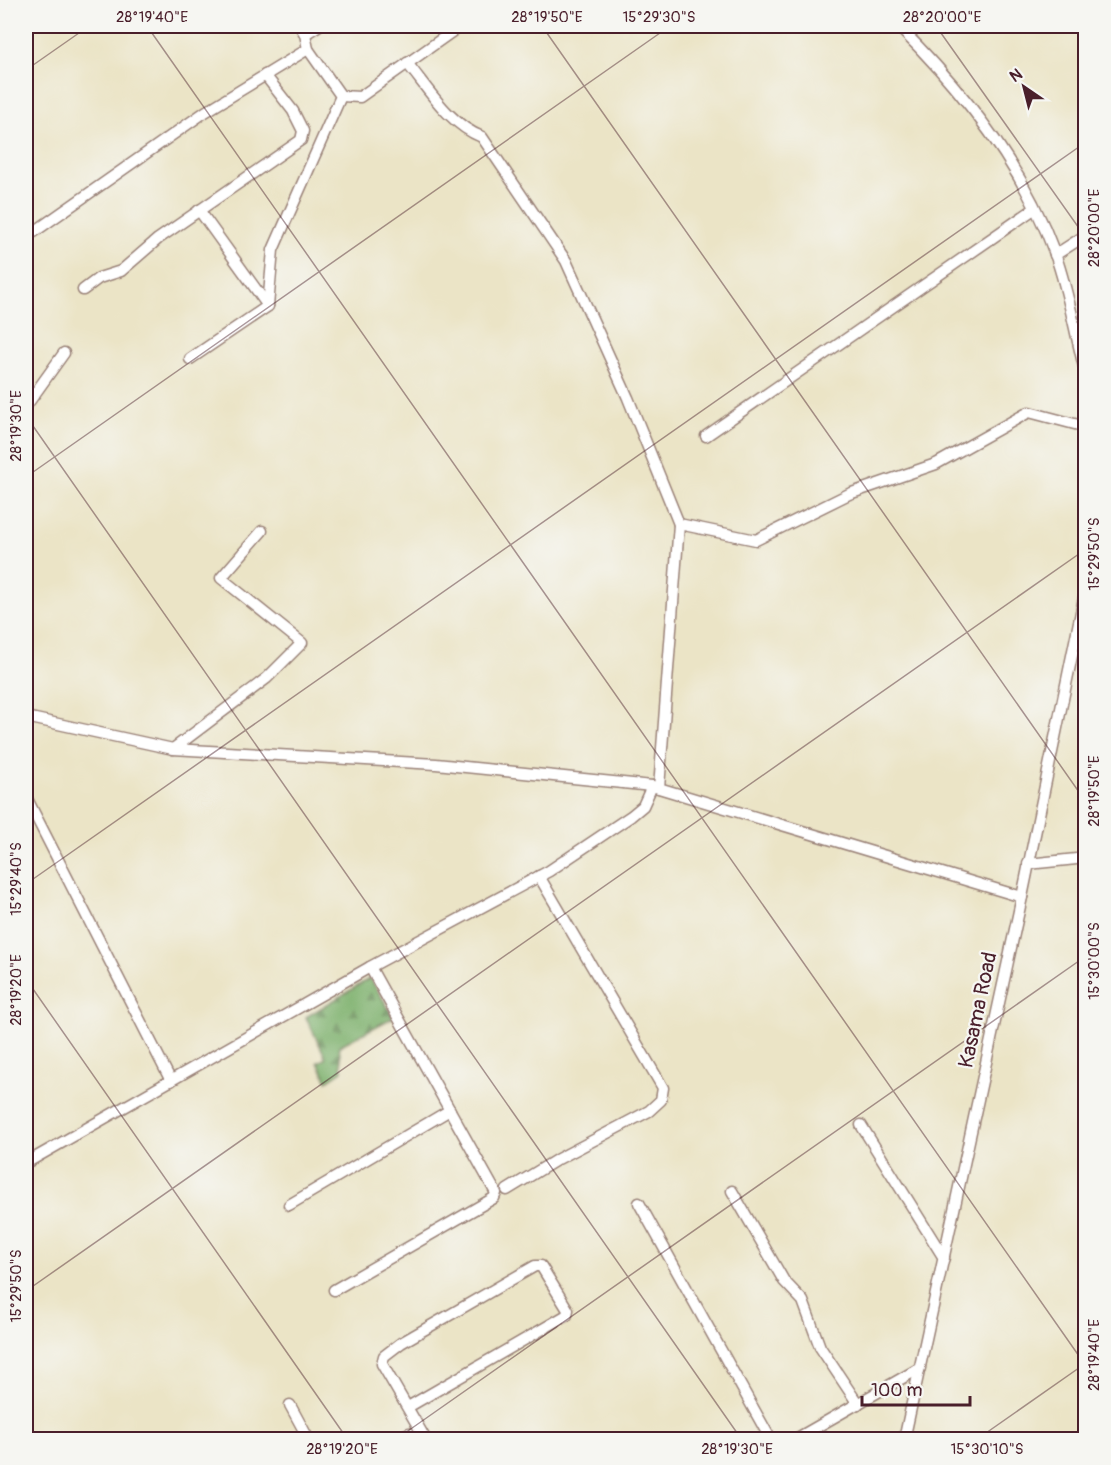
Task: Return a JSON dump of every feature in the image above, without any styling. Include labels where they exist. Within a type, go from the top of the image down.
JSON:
[{"type":"street","points":[[318,26],[302,30],[308,49],[342,96]]},
{"type":"street","points":[[342,96],[360,97],[460,26]]},
{"type":"street","points":[[898,26],[965,98],[1012,167],[1055,255],[1086,374]]},
{"type":"street","points":[[34,232],[205,112],[308,49]]},
{"type":"street","points":[[26,1162],[370,967],[539,876],[631,816],[643,806],[656,787],[679,524],[628,398],[566,261],[482,136],[467,131],[449,115],[407,63]]},
{"type":"street","points":[[83,290],[99,278],[121,271],[199,210],[301,140],[303,131],[293,111],[265,75]]},
{"type":"street","points":[[268,306],[273,250],[342,96]]},
{"type":"street","points":[[706,436],[1034,209]]},
{"type":"street","points":[[199,210],[268,306]]},
{"type":"street","points":[[1055,255],[1086,235]]},
{"type":"street","points":[[190,359],[268,306]]},
{"type":"street","points":[[26,406],[64,353]]},
{"type":"street","points":[[679,524],[756,540],[849,494],[936,464],[1029,412],[1086,427]]},
{"type":"street","points":[[174,750],[267,678],[302,643],[221,578],[262,531]]},
{"type":"street","name":"Kasama Road","points":[[904,1440],[1022,897],[1086,588]]},
{"type":"street","points":[[26,717],[174,750],[436,764],[656,787],[1022,897]]},
{"type":"street","points":[[26,797],[171,1081]]},
{"type":"street","points":[[1028,864],[1086,858]]},
{"type":"street","points":[[507,1191],[558,1159],[649,1112],[661,1100],[663,1088],[652,1065],[539,876]]},
{"type":"street","points":[[334,1290],[494,1198],[494,1188],[370,967]]},
{"type":"street","points":[[289,1205],[450,1110]]},
{"type":"street","points":[[861,1125],[944,1258]]},
{"type":"street","points":[[732,1191],[784,1281],[803,1301],[820,1347],[858,1404]]},
{"type":"street","points":[[639,1203],[771,1440]]},
{"type":"street","points":[[408,1407],[567,1315],[568,1310],[541,1266],[535,1266],[388,1351],[382,1364],[426,1440]]},
{"type":"street","points":[[794,1440],[920,1368]]},
{"type":"street","points":[[290,1405],[309,1440]]},
{"type":"street","points":[[395,1440],[409,1434],[417,1440]]},
{"type":"green space","points":[[370,978],[394,1017],[339,1046],[342,1071],[327,1081],[318,1062],[326,1058],[306,1017]]}]
